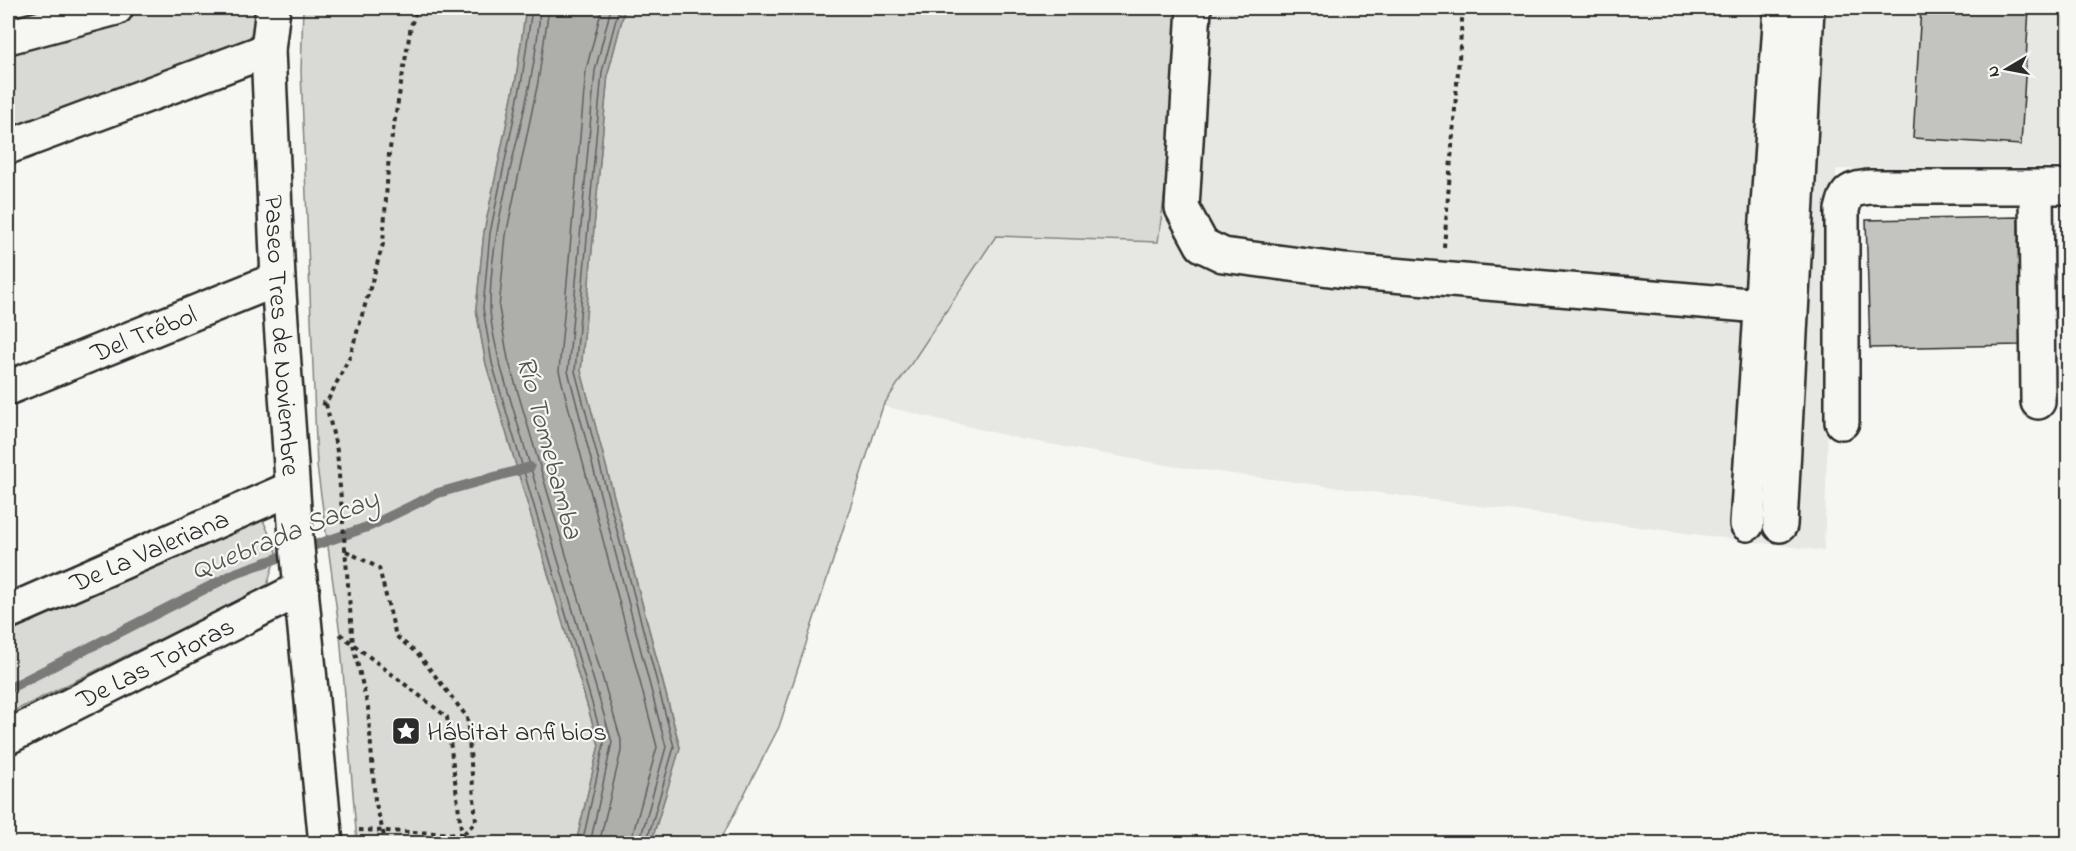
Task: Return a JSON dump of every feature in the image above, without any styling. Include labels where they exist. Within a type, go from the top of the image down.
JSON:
[{"type":"street","points":[[8,37],[116,8]]},
{"type":"street","name":"Paseo Tres de Noviembre","points":[[273,8],[268,50],[278,279],[292,488],[325,834]]},
{"type":"street","points":[[1194,8],[1182,208],[1202,245],[1223,255],[1346,271],[1761,306]]},
{"type":"street","points":[[1747,524],[1781,8]]},
{"type":"street","points":[[1780,525],[1807,8]]},
{"type":"street","points":[[8,147],[268,50]]},
{"type":"street","points":[[1842,422],[1842,210],[1845,195],[1852,190],[1869,187],[2068,187]]},
{"type":"street","points":[[2036,188],[2038,402]]},
{"type":"street","name":"Del Trébol","points":[[8,388],[278,279]]},
{"type":"street","name":"De La Valeriana","points":[[8,612],[292,488]]},
{"type":"street","name":"De Las Totoras","points":[[8,737],[299,564]]},
{"type":"path","points":[[386,843],[375,800],[368,707],[353,645],[337,451],[326,404],[350,356],[383,244],[389,154],[411,26],[417,8]]},
{"type":"path","points":[[1441,278],[1463,8]]},
{"type":"path","points":[[286,397],[326,404]]},
{"type":"path","points":[[346,551],[379,568],[396,636],[419,655],[467,717],[476,821],[454,843]]},
{"type":"path","points":[[299,564],[340,634],[447,717],[463,843]]},
{"type":"path","points":[[325,834],[383,832],[463,834]]},
{"type":"shaded area","points":[[61,8],[257,8],[246,57],[8,143],[8,26]]},
{"type":"shaded area","points":[[303,8],[526,8],[516,78],[484,232],[476,309],[486,364],[599,745],[576,843],[357,843],[340,634],[317,466],[301,71]]},
{"type":"shaded area","points":[[625,8],[2068,8],[2068,167],[1836,169],[1824,551],[1172,466],[1021,439],[883,406]]},
{"type":"shaded area","points":[[625,8],[1190,8],[1158,242],[996,236],[883,406],[779,727],[719,843],[651,843],[680,747],[581,371],[608,73]]},
{"type":"shaded area","points":[[263,520],[277,552],[267,586],[8,714],[8,632]]},
{"type":"water","name":"Río Tomebamba","points":[[526,8],[625,8],[608,73],[581,371],[680,748],[651,843],[576,843],[599,745],[486,364],[476,309],[484,232],[516,78]]},
{"type":"building","points":[[1921,8],[2029,8],[2021,145],[1913,138]]},
{"type":"building","points":[[2018,217],[2020,345],[1870,348],[1866,220]]},
{"type":"waterway","name":"Quebrada Sacay","points":[[8,689],[238,572],[370,526],[438,493],[530,467]]},
{"type":"place","name":"Hábitat anfibios","points":[[406,731]]}]
